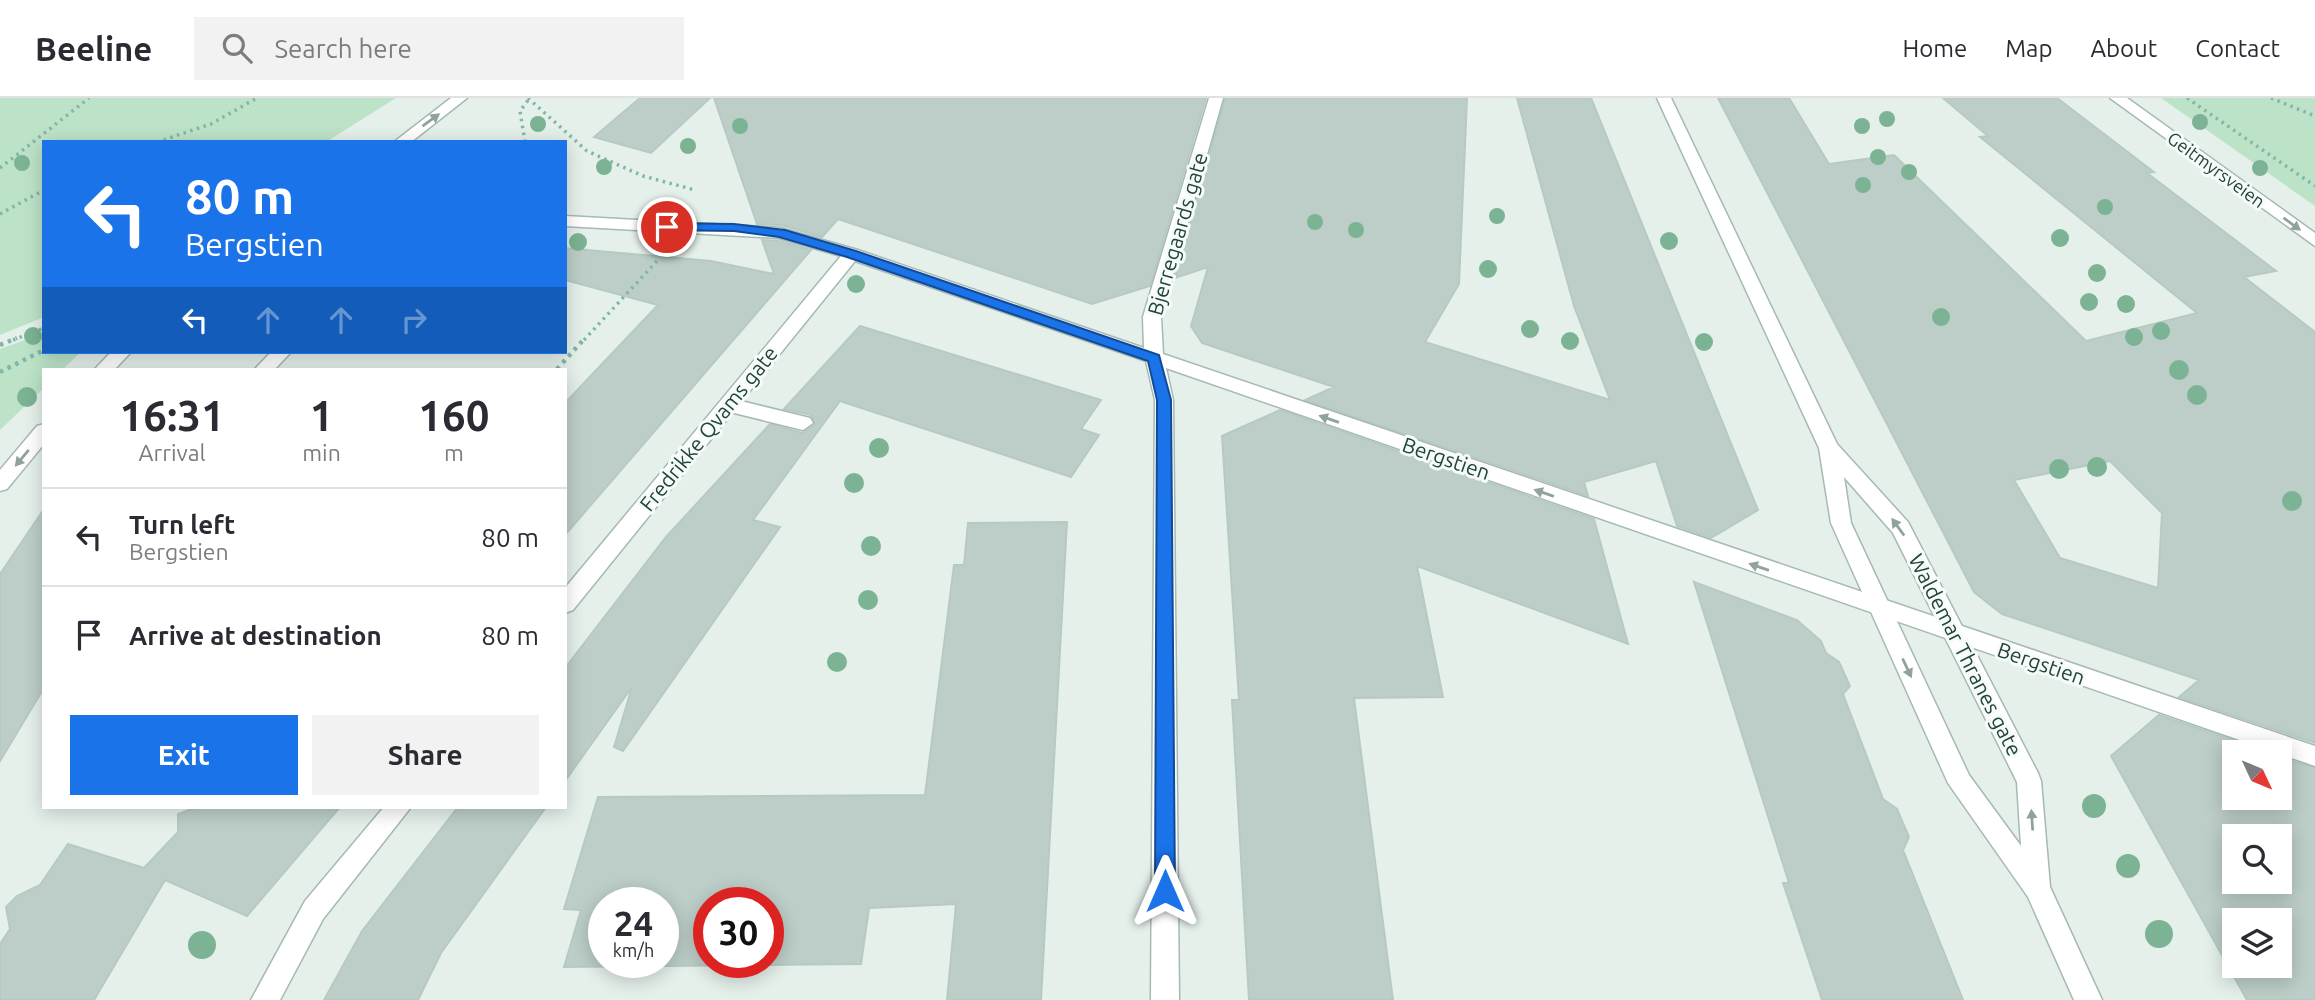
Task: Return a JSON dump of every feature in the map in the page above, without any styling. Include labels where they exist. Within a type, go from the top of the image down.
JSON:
[{"type":"street","points":[[404,140],[460,98]]},
{"type":"street","name":"Bjerregaards gate","points":[[1165,1000],[1164,400],[1154,358],[1152,317],[1216,98]]},
{"type":"street","name":"Waldemar Thranes gate","points":[[1664,98],[1829,448],[1841,523],[1960,783],[2036,888],[2088,1000]]},
{"type":"street","name":"Geitmyrsveien","points":[[2117,98],[2315,241]]},
{"type":"street","name":"Bergstien","points":[[567,221],[734,228],[780,233],[852,254],[1824,590],[1878,606],[2315,756]]},
{"type":"street","name":"Fredrikke Qvams gate","points":[[567,602],[852,254]]},
{"type":"street","points":[[105,368],[120,354]]},
{"type":"street","points":[[265,368],[280,354]]},
{"type":"street","points":[[729,405],[803,423]]},
{"type":"street","points":[[0,484],[42,433]]},
{"type":"street","name":"Waldemar Thranes gate","points":[[1829,448],[1901,528],[2029,782],[2036,888]]},
{"type":"street","points":[[265,1000],[314,911],[397,809]]},
{"type":"path","points":[[0,168],[89,98]]},
{"type":"path","points":[[163,140],[211,124],[257,98]]},
{"type":"path","points":[[2187,98],[2315,186]]},
{"type":"path","points":[[2271,98],[2315,116]]},
{"type":"path","points":[[525,140],[520,111],[529,99],[587,151],[643,176],[695,190]]},
{"type":"path","points":[[0,214],[42,191]]},
{"type":"path","points":[[558,368],[688,227]]},
{"type":"path","points":[[0,345],[42,329]]},
{"type":"path","points":[[0,372],[42,351]]},
{"type":"green space","points":[[0,98],[396,98],[329,140],[42,140],[42,318],[0,335]]},
{"type":"green space","points":[[2161,98],[2315,98],[2315,206]]},
{"type":"green space","points":[[42,334],[42,354],[79,354],[64,368],[42,368],[42,390],[0,430],[0,349]]},
{"type":"building","points":[[640,98],[710,98],[651,153],[594,137]]},
{"type":"building","points":[[714,98],[1206,98],[1150,286],[1092,304],[838,219],[822,237],[781,225],[757,224]]},
{"type":"building","points":[[1225,98],[1467,98],[1459,284],[1425,342],[1610,400],[1574,306],[1517,98],[1591,98],[1758,510],[1711,538],[1677,526],[1656,461],[1584,482],[1588,496],[1305,400],[1334,387],[1202,343],[1191,326],[1208,267],[1175,278]]},
{"type":"building","points":[[1718,98],[1789,98],[1829,164],[1894,155],[2086,341],[2197,313],[1980,137],[1988,136],[1943,98],[2057,98],[2154,172],[2147,173],[2276,271],[2244,277],[2315,332],[2315,743],[2179,697],[2199,680],[2002,614],[1974,592]],"holes":[[[2110,461],[2162,513],[2158,588],[2060,558],[2014,480]]]},
{"type":"building","points":[[762,240],[779,241],[811,250],[567,533],[567,401],[658,305],[567,281],[567,248],[711,261],[774,274]]},
{"type":"building","points":[[860,326],[1101,400],[1081,429],[1099,435],[1071,477],[840,401],[753,520],[780,527],[623,751],[614,747],[632,687],[567,778],[567,665],[666,537],[770,424],[802,433],[815,425],[811,415],[784,409]]},
{"type":"building","points":[[1280,410],[1594,519],[1628,644],[1417,566],[1443,697],[1354,698],[1393,1000],[1249,1000],[1232,700],[1239,700],[1222,436]]},
{"type":"building","points":[[42,512],[42,691],[0,761],[0,574]]},
{"type":"building","points":[[1067,522],[1041,1000],[947,1000],[956,904],[869,908],[861,964],[784,965],[784,887],[693,887],[693,966],[679,966],[679,887],[588,887],[588,967],[564,967],[581,910],[564,909],[598,797],[925,795],[954,565],[964,565],[968,523]]},
{"type":"building","points":[[1694,582],[1797,620],[1821,641],[1826,653],[1839,662],[1850,686],[1843,694],[1883,799],[1897,809],[1909,837],[1903,850],[1963,1000],[1822,1000],[1783,883],[1789,883]]},
{"type":"building","points":[[2159,715],[2233,740],[2222,740],[2222,810],[2292,810],[2292,761],[2315,768],[2315,1000],[2247,1000],[2235,978],[2292,978],[2292,908],[2222,908],[2222,955],[2111,756]]},
{"type":"building","points":[[192,809],[338,809],[247,916],[165,880],[94,1000],[0,1000],[0,944],[10,929],[6,907],[17,896],[40,885],[68,844],[144,868],[178,832],[178,814]]},
{"type":"building","points":[[456,809],[545,809],[441,953],[418,1000],[324,1000],[362,931]]},
{"type":"route","points":[[667,227],[734,228],[780,233],[852,254],[1154,358],[1164,400],[1165,891]]}]
